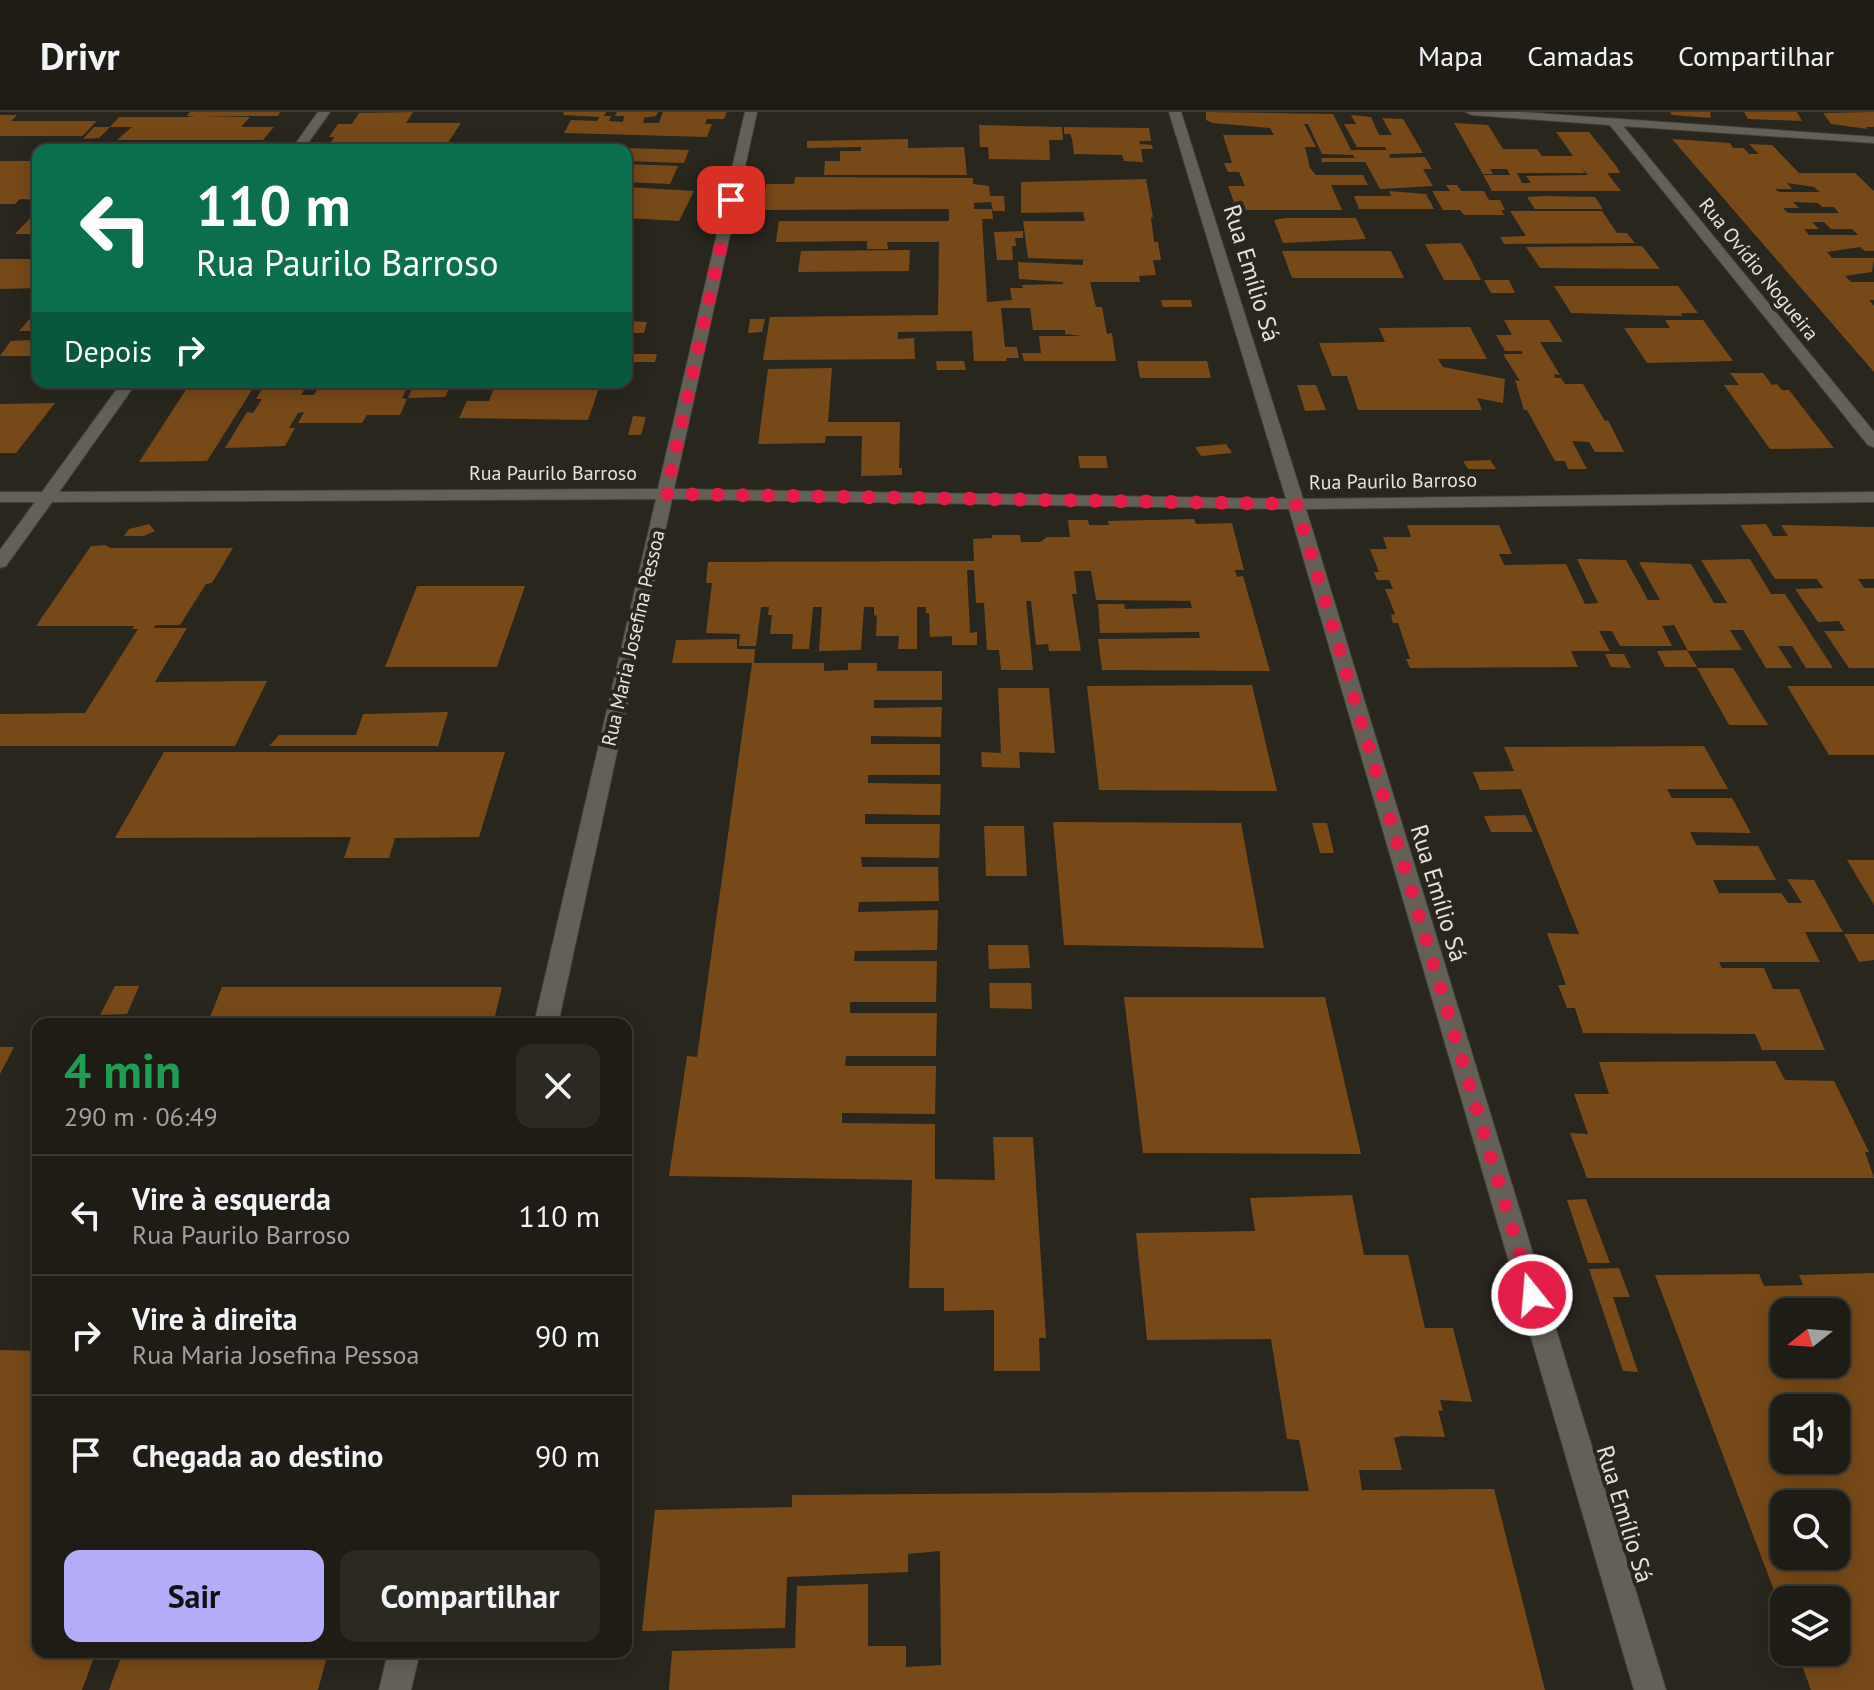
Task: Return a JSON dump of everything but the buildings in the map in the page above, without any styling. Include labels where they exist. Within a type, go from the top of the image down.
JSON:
[{"type":"street","points":[[301,144],[324,112]]},
{"type":"street","name":"Rua Maria Josefina Pessoa","points":[[547,1018],[751,112]]},
{"type":"street","name":"Rua Emílio Sá","points":[[1175,112],[1296,504],[1650,1690]]},
{"type":"street","points":[[1472,112],[1874,140]]},
{"type":"street","name":"Rua Ovídio Nogueira","points":[[1613,121],[1874,442]]},
{"type":"street","points":[[0,562],[126,388]]},
{"type":"street","name":"Rua Paurilo Barroso","points":[[0,497],[666,494],[1296,504],[1874,497]]},
{"type":"street","points":[[395,1690],[403,1658]]},
{"type":"route","points":[[731,200],[666,494],[1296,504],[1532,1295]]}]
